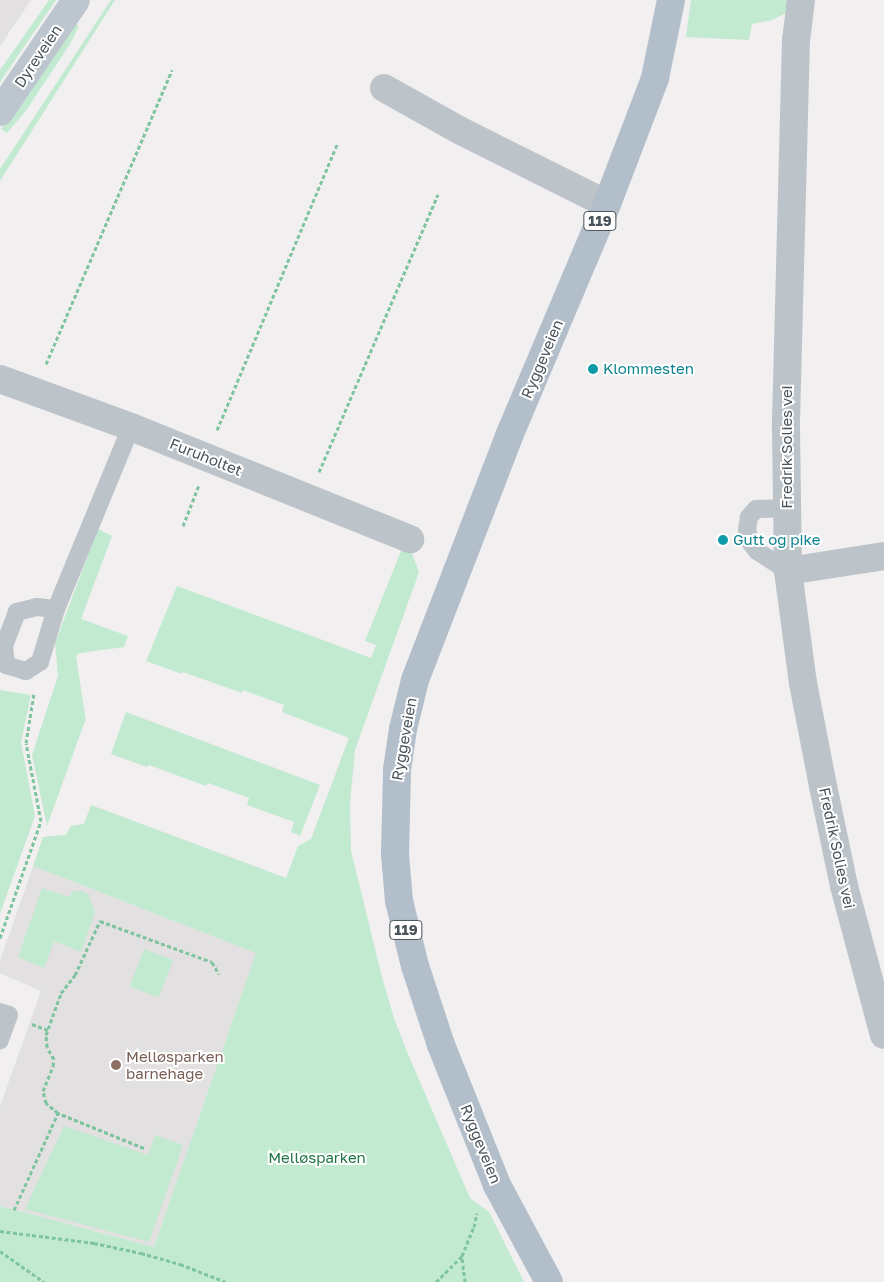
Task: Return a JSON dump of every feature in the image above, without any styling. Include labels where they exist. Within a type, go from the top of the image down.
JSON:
[{"type":"main road","name":"Ryggeveien","points":[[549,1282],[497,1185],[441,1045],[415,966],[400,901],[395,854],[395,803],[403,729],[415,680],[509,436],[607,204],[655,78],[671,0]]},
{"type":"street","name":"Dyreveien","points":[[0,112],[76,0]]},
{"type":"street","name":"Fredrik Solies vei","points":[[801,0],[796,39],[786,429],[788,571],[803,683],[827,804],[844,886],[884,1035]]},
{"type":"street","points":[[384,88],[459,130],[607,204]]},
{"type":"street","name":"Furuholtet","points":[[0,378],[131,427],[410,539]]},
{"type":"street","points":[[788,571],[884,556]]},
{"type":"lane","points":[[56,609],[37,607],[17,612],[4,646],[6,665],[26,671],[40,662],[56,609],[131,427]]},
{"type":"lane","points":[[787,508],[756,509],[749,516],[747,530],[751,543],[757,551],[788,571]]},
{"type":"lane","points":[[0,1012],[9,1015],[0,1040]]},
{"type":"path","points":[[35,391],[172,70]]},
{"type":"path","points":[[183,526],[208,458],[337,144]]},
{"type":"path","points":[[308,498],[438,194]]},
{"type":"path","points":[[0,938],[41,821],[26,743],[40,662]]},
{"type":"path","points":[[144,1148],[58,1113],[46,1103],[43,1091],[54,1059],[47,1047],[48,1030],[61,993],[75,975],[100,921],[212,962],[219,974]]},
{"type":"path","points":[[25,1021],[48,1030]]},
{"type":"path","points":[[14,1210],[58,1113]]},
{"type":"path","points":[[436,1282],[462,1256],[474,1227],[476,1210]]},
{"type":"path","points":[[0,1231],[94,1243],[141,1253],[180,1264],[226,1282]]},
{"type":"path","points":[[0,1251],[44,1282]]},
{"type":"path","points":[[462,1256],[465,1282]]},
{"type":"shaded area","points":[[0,0],[31,0],[0,46]]},
{"type":"shaded area","name":"Melløsparken barnehage","points":[[33,866],[256,953],[154,1247],[0,1206],[0,1106],[41,991],[0,973],[0,961]]},
{"type":"green space","points":[[49,0],[56,0],[0,82],[0,70]]},
{"type":"green space","points":[[111,0],[115,0],[0,181],[0,169]]},
{"type":"green space","points":[[691,0],[792,0],[786,13],[772,20],[752,24],[749,40],[686,37]]},
{"type":"green space","points":[[74,23],[79,26],[70,44],[25,112],[7,133],[1,129]]},
{"type":"green space","points":[[98,529],[112,536],[81,619],[128,636],[124,647],[80,653],[76,656],[86,722],[47,826],[32,755],[58,676],[55,643]]},
{"type":"green space","name":"Melløsparken","points":[[403,546],[411,551],[419,572],[355,750],[350,803],[351,851],[383,981],[407,1052],[470,1198],[489,1212],[524,1282],[0,1282],[0,1206],[154,1247],[256,953],[33,866],[43,837],[66,835],[71,826],[84,824],[91,805],[286,878],[298,846],[311,839],[349,738],[282,712],[284,705],[243,690],[242,693],[146,661],[177,586],[371,658],[376,645],[365,641]]},
{"type":"green space","points":[[0,690],[31,695],[21,742],[35,816],[0,914]]},
{"type":"green space","points":[[126,712],[320,785],[300,836],[291,832],[294,822],[247,805],[249,798],[208,783],[206,786],[149,765],[147,767],[111,754]]},
{"type":"green space","points":[[42,888],[69,897],[73,891],[82,891],[88,894],[95,912],[81,952],[54,941],[44,968],[18,957]]},
{"type":"green space","points":[[144,949],[173,960],[159,997],[130,986]]},
{"type":"green space","points":[[64,1126],[148,1155],[155,1135],[183,1145],[149,1242],[25,1209]]},
{"type":"place","name":"Klommesten","points":[[593,369]]},
{"type":"place","name":"Gutt og pike","points":[[723,540]]},
{"type":"place","name":"Melløsparken barnehage","points":[[116,1065]]}]
